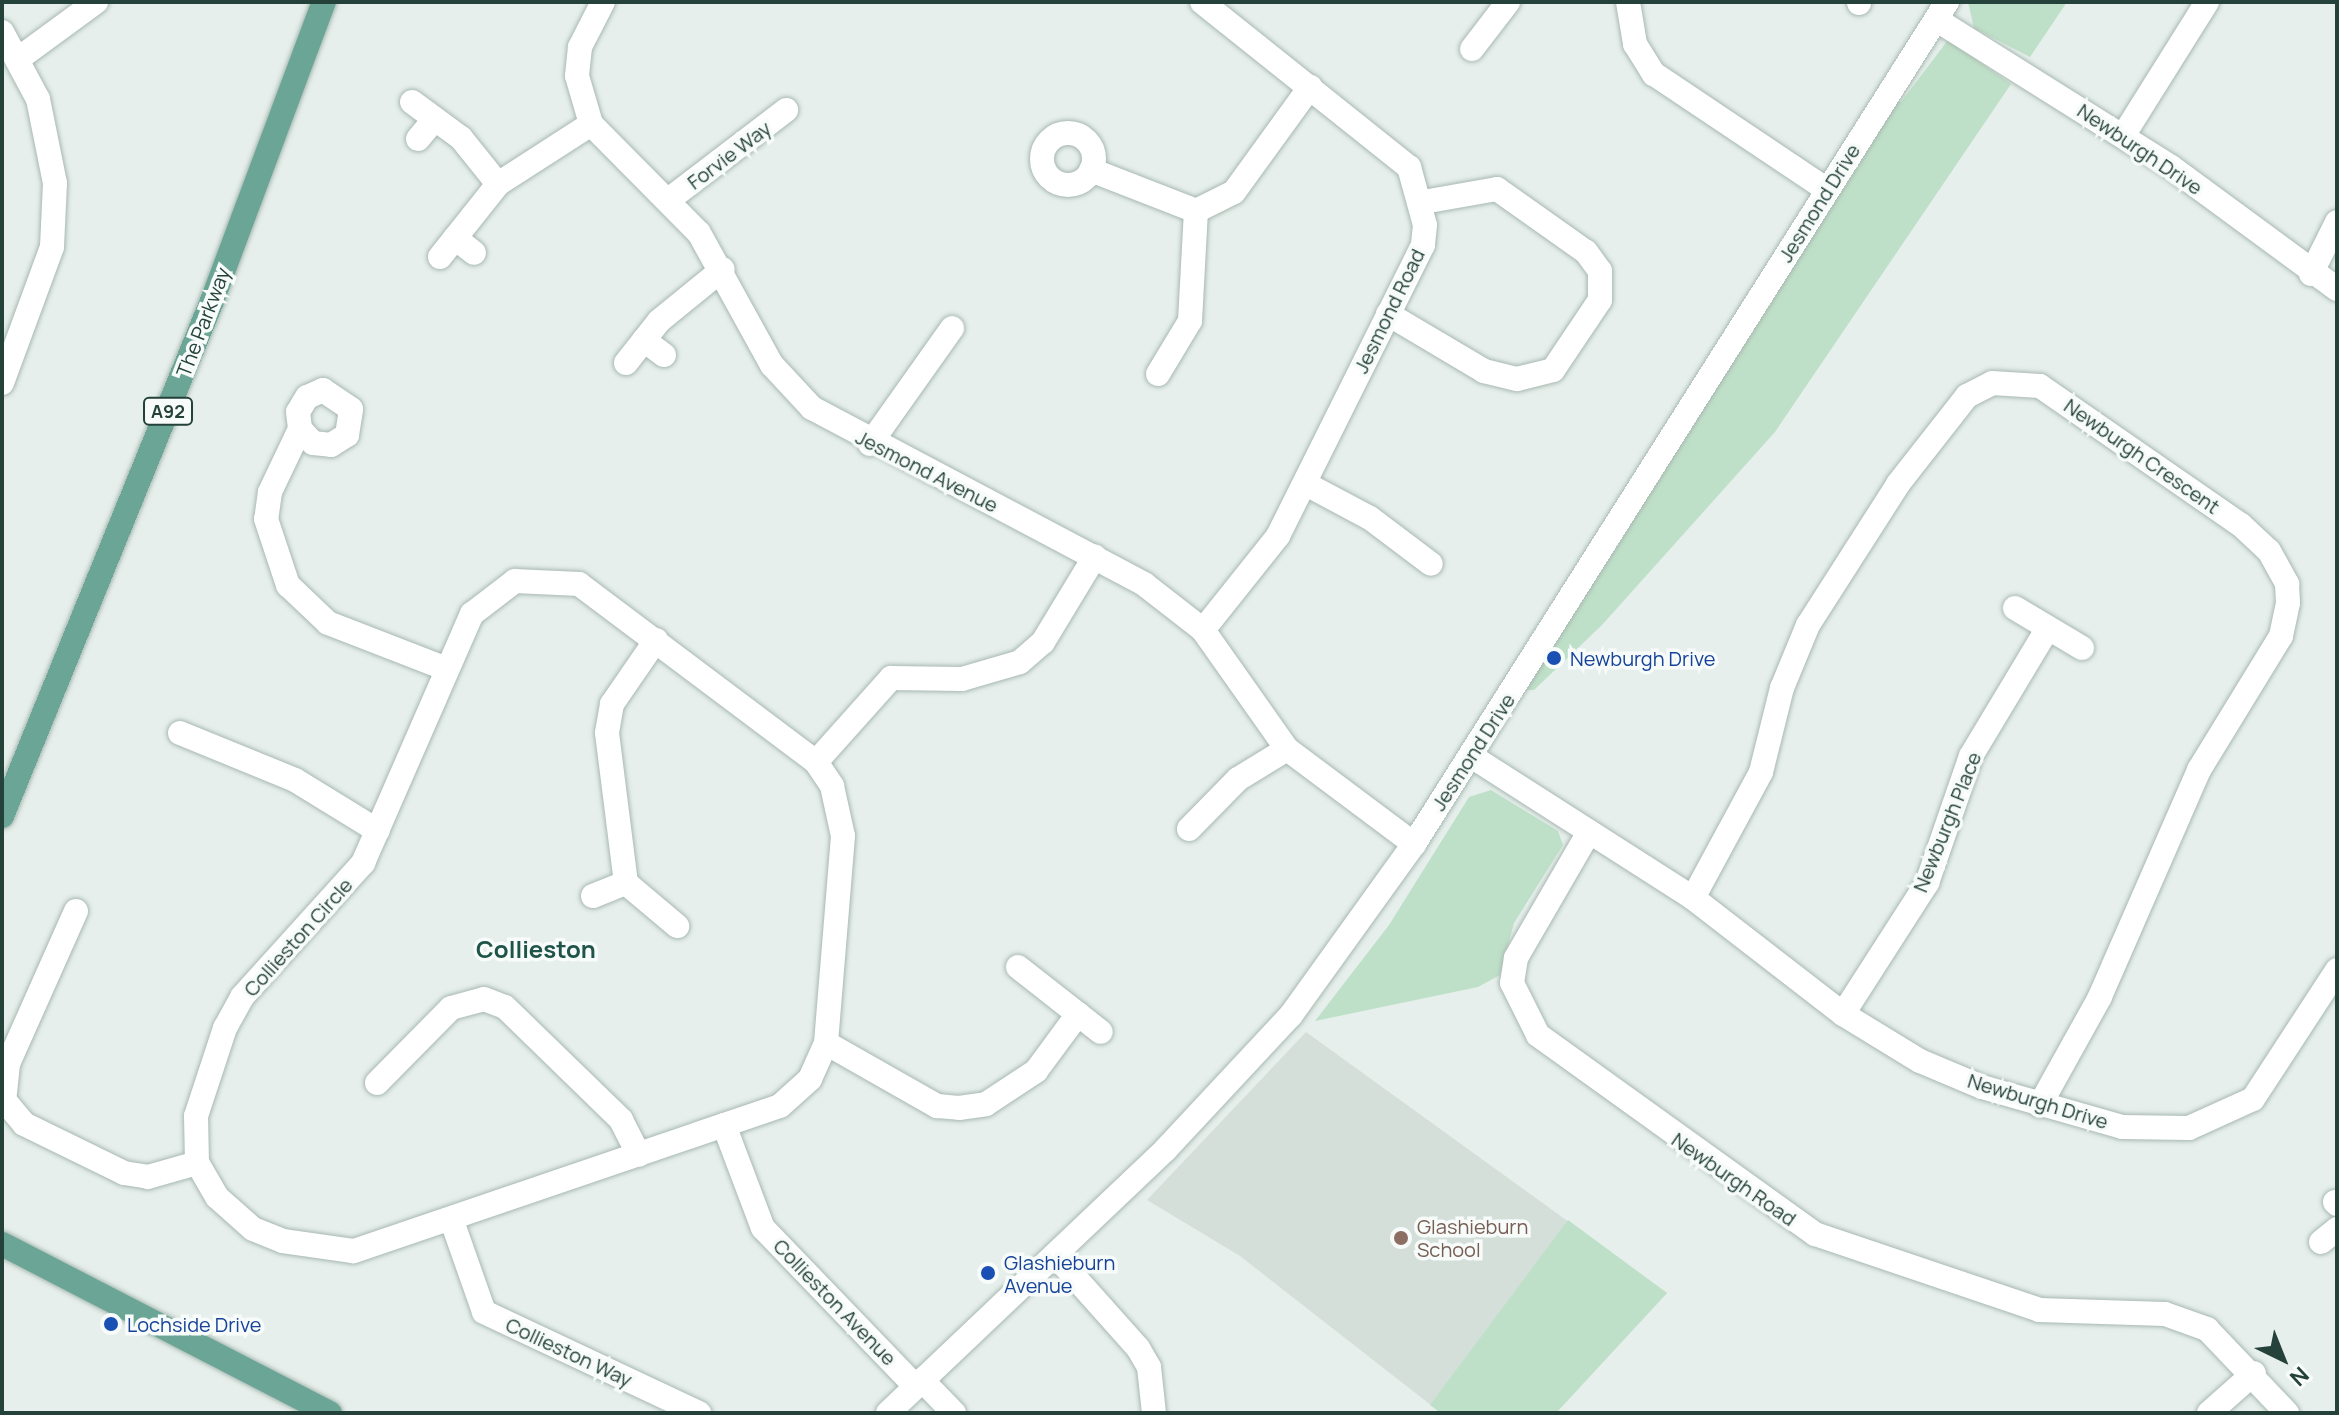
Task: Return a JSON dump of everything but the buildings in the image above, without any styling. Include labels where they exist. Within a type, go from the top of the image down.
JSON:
[{"type":"main road","name":"The Parkway","points":[[2,816],[212,301],[324,2]]},
{"type":"main road","points":[[2,1244],[330,1413]]},
{"type":"street","points":[[18,59],[96,2]]},
{"type":"street","name":"Jesmond Road","points":[[1202,2],[1409,167],[1423,202],[1423,245],[1306,484],[1261,561],[1203,630]]},
{"type":"street","points":[[1472,49],[1508,2]]},
{"type":"street","points":[[1628,2],[1635,44],[1654,74],[1827,190]]},
{"type":"street","points":[[2123,136],[2207,2]]},
{"type":"street","points":[[456,249],[498,184],[591,124],[577,76],[590,6]]},
{"type":"street","name":"Jesmond Drive","points":[[888,1413],[1055,1255],[1291,1015],[1414,844],[1942,11]]},
{"type":"street","name":"Newburgh Drive","points":[[1942,11],[2123,136],[2311,274],[2337,289]]},
{"type":"street","points":[[2,32],[18,59],[45,122],[52,231],[31,315],[2,383]]},
{"type":"street","points":[[1091,170],[1196,211],[1234,192],[1310,87]]},
{"type":"street","points":[[412,102],[435,119],[498,184]]},
{"type":"street","name":"Forvie Way","points":[[671,198],[786,110]]},
{"type":"street","points":[[418,139],[435,119]]},
{"type":"street","name":"Jesmond Avenue","points":[[591,124],[671,198],[723,269],[772,365],[812,408],[870,444],[1095,556],[1203,630],[1287,749],[1414,844]]},
{"type":"street","points":[[1388,314],[1484,371],[1517,379],[1553,370],[1600,300],[1600,271],[1586,252],[1497,189],[1423,202]]},
{"type":"street","points":[[1158,374],[1190,321],[1196,211]]},
{"type":"street","points":[[2311,274],[2337,222]]},
{"type":"street","points":[[626,363],[644,340],[723,269]]},
{"type":"street","points":[[870,444],[946,355],[952,328]]},
{"type":"street","points":[[644,340],[664,355]]},
{"type":"street","name":"Newburgh Crescent","points":[[1693,898],[1761,772],[1782,688],[1808,625],[1898,484],[1967,396],[1992,383],[2040,386],[2241,525],[2269,551],[2287,584],[2288,603],[2281,636],[2199,770],[2100,997],[2040,1105]]},
{"type":"street","points":[[300,429],[270,492],[266,519],[288,585],[328,623],[444,668]]},
{"type":"street","points":[[1306,484],[1370,518],[1431,564]]},
{"type":"street","points":[[816,762],[891,678],[962,679],[1020,662],[1043,642],[1095,556]]},
{"type":"street","name":"Collieston Circle","points":[[515,581],[579,584],[816,762],[841,807],[843,836],[826,1043],[797,1095],[724,1125],[452,1221],[353,1251],[283,1241],[253,1229],[217,1197],[197,1163],[196,1116],[225,1028],[242,997],[363,863],[444,668],[472,614],[515,581]]},
{"type":"street","points":[[2015,608],[2082,648]]},
{"type":"street","name":"Newburgh Place","points":[[1843,1014],[1927,883],[1971,756],[2048,628]]},
{"type":"street","points":[[656,640],[608,718],[626,883],[677,926]]},
{"type":"street","points":[[180,733],[295,780],[378,831]]},
{"type":"street","points":[[1189,829],[1238,779],[1287,749]]},
{"type":"street","name":"Newburgh Drive","points":[[1471,756],[1693,898],[1843,1014],[1920,1061],[2040,1105],[2122,1127],[2189,1128],[2222,1118],[2253,1099],[2337,970]]},
{"type":"street","name":"Newburgh Road","points":[[1589,832],[1516,958],[1512,983],[1538,1035],[1815,1234],[2039,1310],[2165,1314],[2207,1329],[2254,1373],[2287,1413]]},
{"type":"street","points":[[593,896],[626,883]]},
{"type":"street","points":[[76,911],[8,1064],[4,1100],[24,1124],[124,1173],[148,1177],[197,1163]]},
{"type":"street","points":[[1018,967],[1101,1032]]},
{"type":"street","points":[[377,1083],[451,1008],[484,999],[505,1007],[621,1120],[639,1155]]},
{"type":"street","points":[[826,1043],[937,1106],[959,1108],[986,1104],[1036,1071],[1078,1014]]},
{"type":"street","name":"Collieston Avenue","points":[[724,1125],[763,1228],[919,1383],[954,1413]]},
{"type":"street","name":"Collieston Way","points":[[452,1221],[484,1312],[699,1413]]},
{"type":"street","points":[[1055,1255],[1138,1348],[1149,1367],[1154,1413]]},
{"type":"street","points":[[2209,1413],[2254,1373]]},
{"type":"shaded area","name":"Glashieburn School","points":[[1306,1032],[1667,1293],[1556,1413],[1441,1413],[1240,1256],[1147,1200]]},
{"type":"green space","points":[[1968,2],[2067,2],[2030,57],[1974,28]]},
{"type":"green space","points":[[1948,40],[2011,84],[1775,432],[1602,625],[1534,690],[1524,690],[1894,100],[1901,102]]},
{"type":"green space","points":[[1491,790],[1558,831],[1563,845],[1514,923],[1500,975],[1478,987],[1315,1021],[1389,925],[1469,797]]},
{"type":"green space","points":[[1568,1220],[1667,1293],[1556,1413],[1441,1413],[1430,1405]]},
{"type":"place","name":"Newburgh Drive","points":[[1554,658]]},
{"type":"place","name":"Glashieburn School","points":[[1401,1238]]},
{"type":"place","name":"Glashieburn Avenue","points":[[988,1273]]},
{"type":"place","name":"Lochside Drive","points":[[111,1324]]},
{"type":"district","name":"Collieston","points":[[536,949]]}]
